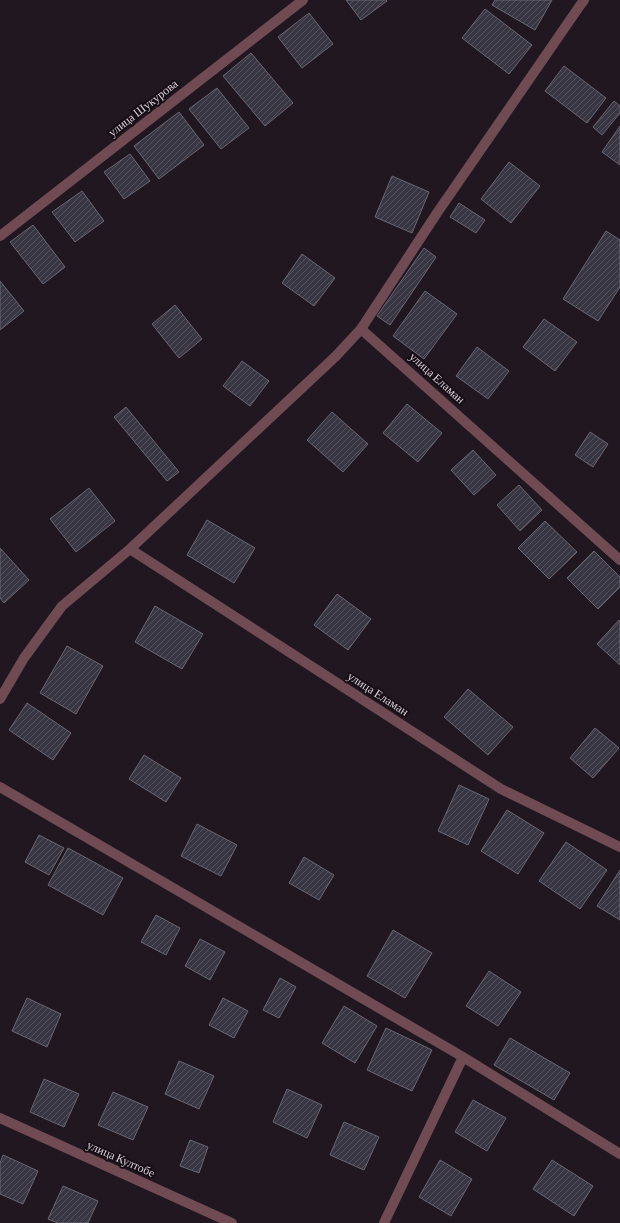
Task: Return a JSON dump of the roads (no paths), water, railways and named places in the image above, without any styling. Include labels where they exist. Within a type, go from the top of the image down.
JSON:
[{"type":"street","name":"улица Шукурова","points":[[0,236],[303,0]]},
{"type":"street","points":[[0,699],[24,658],[62,606],[130,549],[336,356],[361,328],[584,0]]},
{"type":"street","name":"улица Еламан","points":[[361,328],[620,560]]},
{"type":"street","name":"улица Еламан","points":[[130,549],[501,789],[620,847]]},
{"type":"street","points":[[0,787],[463,1057],[620,1154]]},
{"type":"street","points":[[384,1223],[463,1057]]},
{"type":"street","name":"улица Култобе","points":[[0,1118],[232,1223]]}]
